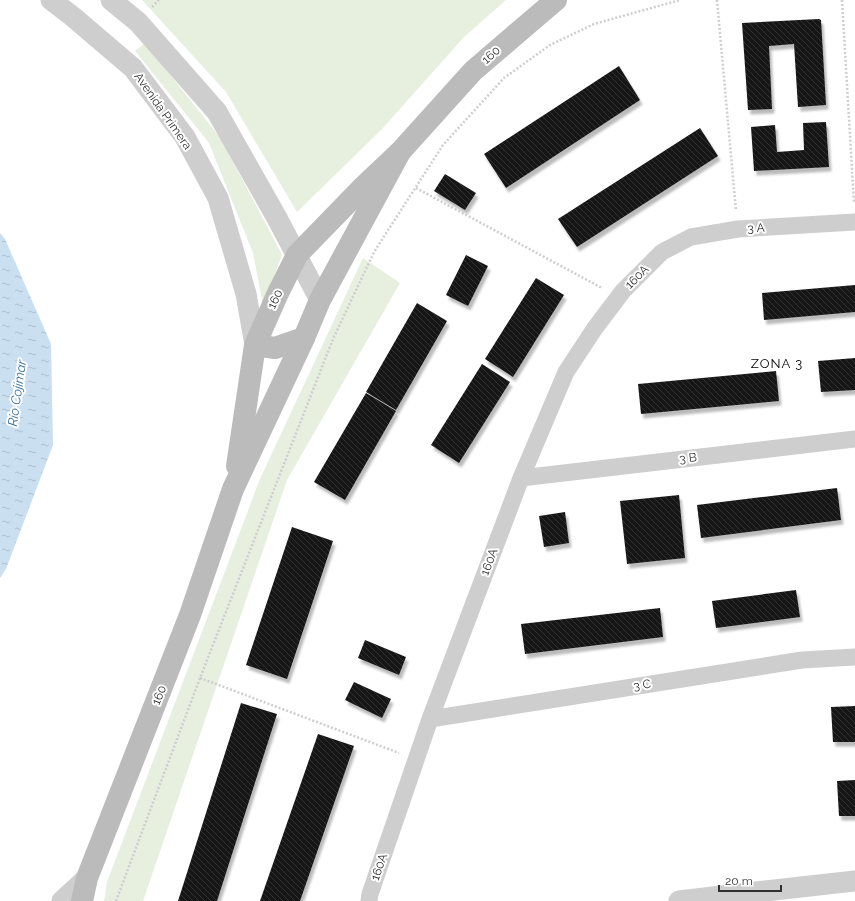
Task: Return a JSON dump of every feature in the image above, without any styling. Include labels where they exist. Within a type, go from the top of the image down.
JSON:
[{"type":"main road","name":"160","points":[[233,489],[255,345],[297,255],[364,186],[400,152],[473,71],[556,0]]},
{"type":"main road","name":"160","points":[[82,901],[86,878],[190,615],[233,489],[304,338],[320,300],[400,152]]},
{"type":"main road","points":[[255,345],[275,348],[304,338]]},
{"type":"street","name":"Avenida Primera","points":[[51,0],[133,68],[185,137],[218,198],[246,294],[255,345]]},
{"type":"street","points":[[111,0],[138,22],[217,112],[277,218],[320,300]]},
{"type":"street","name":"3 A","points":[[662,252],[690,237],[738,229],[855,222]]},
{"type":"street","name":"160A","points":[[369,901],[370,894],[430,719],[521,478],[566,372],[595,328],[619,297],[662,252]]},
{"type":"street","name":"3 B","points":[[521,478],[855,439]]},
{"type":"street","name":"3 C","points":[[430,719],[802,660],[855,657]]},
{"type":"street","points":[[62,901],[86,878]]},
{"type":"street","points":[[679,901],[855,881]]},
{"type":"path","points":[[116,901],[200,678],[332,339],[374,252],[443,145],[504,78],[550,45],[594,24],[680,0]]},
{"type":"path","points":[[717,0],[738,229]]},
{"type":"path","points":[[842,0],[855,222]]},
{"type":"path","points":[[416,188],[619,297]]},
{"type":"path","points":[[200,678],[416,759]]},
{"type":"green space","points":[[142,0],[506,0],[464,37],[382,129],[297,212],[226,92]]},
{"type":"green space","points":[[145,43],[221,139],[282,255],[263,305],[253,253],[209,143],[135,51]]},
{"type":"green space","points":[[363,258],[400,283],[287,480],[143,901],[104,901],[107,882],[260,479]]},
{"type":"water","name":"Río Cojímar","points":[[0,233],[5,239],[51,344],[53,445],[6,569],[0,578]]},
{"type":"building","points":[[821,20],[826,105],[798,107],[794,44],[769,46],[772,109],[748,110],[742,23]]},
{"type":"building","points":[[619,66],[640,100],[506,188],[484,154]]},
{"type":"building","points":[[826,122],[829,167],[754,171],[751,127],[775,125],[777,152],[804,150],[803,123]]},
{"type":"building","points":[[700,128],[718,156],[577,247],[558,219]]},
{"type":"building","points":[[445,174],[476,193],[465,210],[434,191]]},
{"type":"building","points":[[466,255],[488,266],[468,306],[446,295]]},
{"type":"building","points":[[536,278],[564,295],[513,377],[485,359]]},
{"type":"building","points":[[855,285],[855,312],[764,320],[762,293]]},
{"type":"building","points":[[417,303],[447,321],[396,410],[366,392]]},
{"type":"building","points":[[855,358],[855,390],[821,392],[818,361]]},
{"type":"building","points":[[482,364],[510,382],[459,463],[431,445]]},
{"type":"building","points":[[776,371],[779,401],[641,414],[638,384]]},
{"type":"building","points":[[366,393],[396,411],[345,500],[314,482]]},
{"type":"building","points":[[837,488],[841,520],[701,538],[697,505]]},
{"type":"building","points":[[679,495],[685,558],[627,564],[620,501]]},
{"type":"building","points":[[565,512],[569,543],[544,547],[539,516]]},
{"type":"building","points":[[292,527],[333,541],[287,679],[246,665]]},
{"type":"building","points":[[796,590],[800,617],[716,628],[712,601]]},
{"type":"building","points":[[660,608],[663,637],[525,654],[521,624]]},
{"type":"building","points":[[365,640],[406,657],[399,675],[358,658]]},
{"type":"building","points":[[354,682],[391,699],[382,718],[345,700]]},
{"type":"building","points":[[241,703],[277,714],[217,901],[178,901]]},
{"type":"building","points":[[855,706],[855,742],[833,742],[831,707]]},
{"type":"building","points":[[318,734],[354,746],[300,901],[260,901]]},
{"type":"building","points":[[855,780],[855,816],[839,816],[837,781]]},
{"type":"district","name":"ZONA 3","points":[[777,363]]}]
